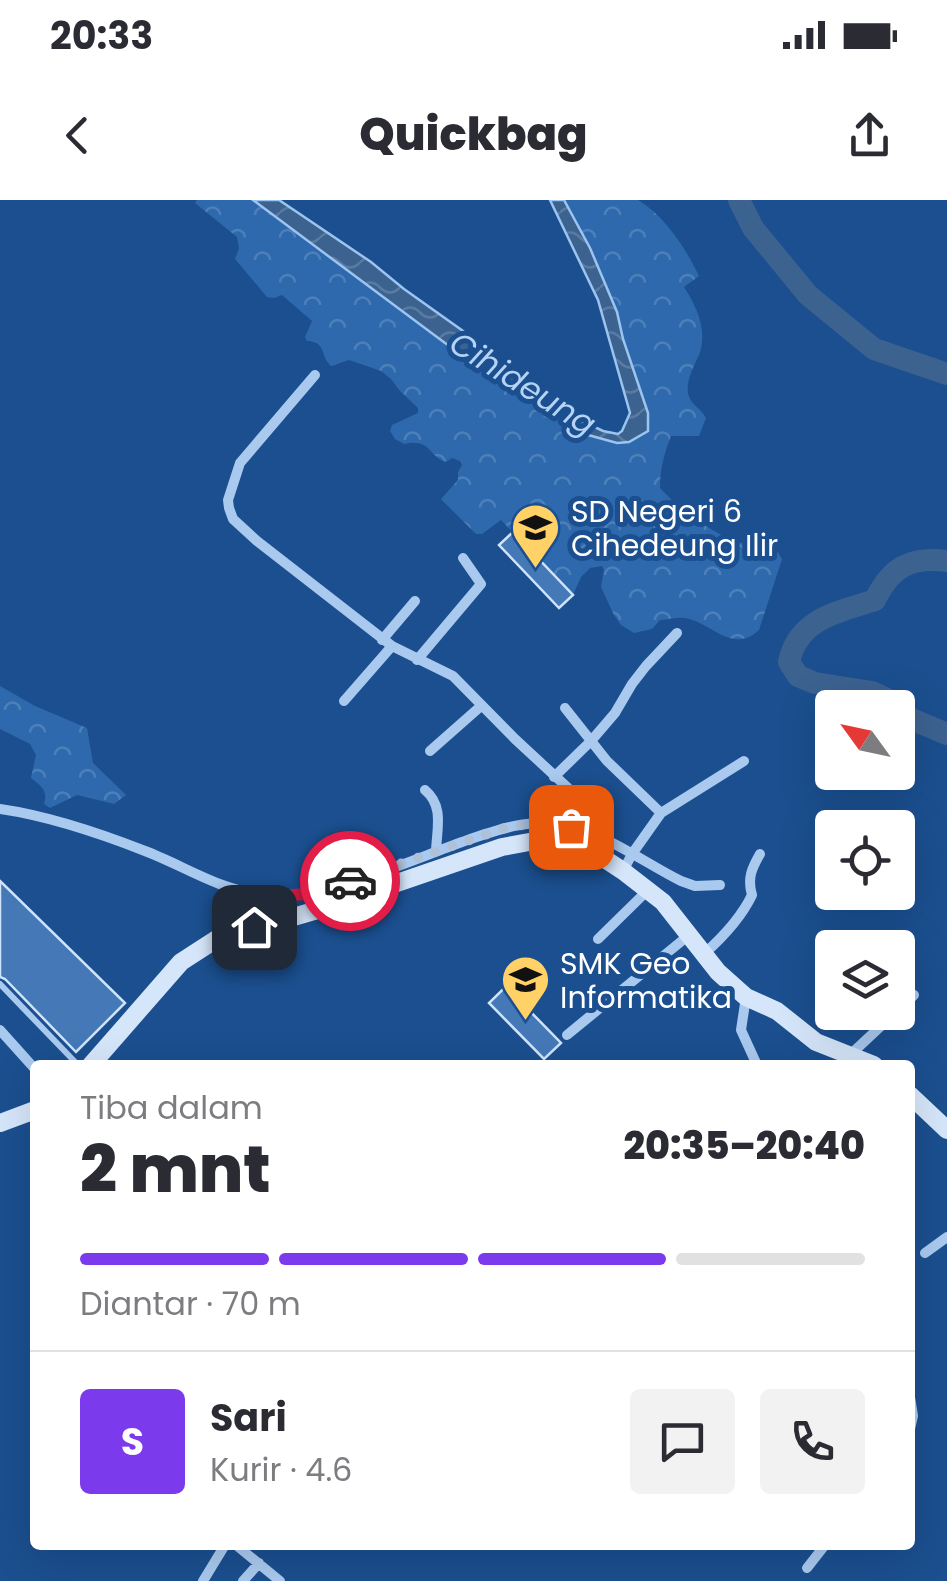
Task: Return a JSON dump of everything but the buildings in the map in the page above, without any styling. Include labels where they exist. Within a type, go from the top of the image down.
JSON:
[{"type":"main road","points":[[95,1060],[162,982],[192,954],[226,935],[539,839],[575,840],[628,862],[745,1003],[777,1011],[816,1042],[864,1060]]},
{"type":"main road","points":[[915,1100],[947,1130]]},
{"type":"main road","points":[[0,1122],[30,1112]]},
{"type":"street","points":[[315,375],[240,462],[228,500],[234,520],[387,643],[453,676],[570,793],[552,823]]},
{"type":"street","points":[[418,660],[481,584],[464,558]]},
{"type":"street","points":[[344,702],[415,601]]},
{"type":"street","points":[[554,777],[591,741],[646,666],[677,634]]},
{"type":"street","points":[[430,751],[482,706]]},
{"type":"street","points":[[565,708],[608,762],[661,813]]},
{"type":"street","points":[[628,862],[661,813],[744,762]]},
{"type":"street","points":[[425,790],[437,805],[436,851]]},
{"type":"street","points":[[0,809],[44,818],[147,852],[192,874],[239,890],[277,896],[326,890],[508,827],[552,823],[594,834],[628,862],[694,886],[720,885]]},
{"type":"street","points":[[705,953],[738,920],[750,900],[751,872],[760,854]]},
{"type":"street","points":[[598,940],[648,890]]},
{"type":"street","points":[[277,896],[282,920]]},
{"type":"street","points":[[567,1036],[690,934]]},
{"type":"street","points":[[745,1003],[741,1030],[756,1060]]},
{"type":"street","points":[[0,1030],[30,1063]]},
{"type":"street","points":[[851,1054],[877,1030]]},
{"type":"street","points":[[925,1252],[947,1237]]},
{"type":"street","points":[[202,1581],[222,1550]]},
{"type":"street","points":[[242,1550],[280,1581]]},
{"type":"street","points":[[807,1568],[821,1550]]},
{"type":"street","points":[[243,1581],[259,1563]]},
{"type":"lane","points":[[0,984],[73,1060]]},
{"type":"green space","points":[[253,200],[445,343],[564,422],[594,437],[619,443],[648,431],[648,413],[617,312],[564,200],[638,200],[648,207],[674,234],[699,276],[684,287],[702,328],[688,393],[706,418],[699,436],[671,436],[660,488],[686,512],[717,532],[738,542],[777,551],[782,559],[759,630],[749,637],[731,638],[682,618],[660,620],[652,629],[634,633],[614,615],[601,587],[602,566],[590,568],[581,577],[573,595],[501,520],[476,534],[441,499],[458,480],[460,461],[440,460],[425,446],[404,444],[390,431],[392,425],[418,413],[418,408],[381,371],[349,360],[331,366],[320,346],[305,337],[312,321],[282,295],[267,297],[235,259],[237,237],[195,203]]},
{"type":"green space","points":[[0,686],[87,728],[93,763],[126,795],[114,804],[77,795],[50,808],[44,804],[43,789],[31,778],[36,755],[30,744],[0,729]]},
{"type":"water","points":[[253,200],[279,200],[371,262],[559,406],[584,422],[618,434],[630,413],[598,300],[550,200],[564,200],[617,312],[648,413],[648,431],[629,442],[617,443],[581,433],[445,343]]},
{"type":"waterway","name":"Cihideung","points":[[739,200],[753,228],[808,295],[874,349],[947,374]]},
{"type":"waterway","name":"Cihideung","points":[[947,561],[923,560],[904,566],[888,579],[875,600],[834,613],[811,626],[801,635],[789,662],[798,676],[815,683],[872,692],[911,719],[947,734]]},
{"type":"way so far","points":[[350,881],[508,827],[552,823],[571,827]]},
{"type":"place","name":"SD Negeri 6 Cihedeung Ilir","points":[[536,570]]},
{"type":"place","name":"SMK Geo Informatika","points":[[525,1022]]},
{"type":"route","points":[[254,927],[282,920],[277,896],[308,894],[350,881]]}]
